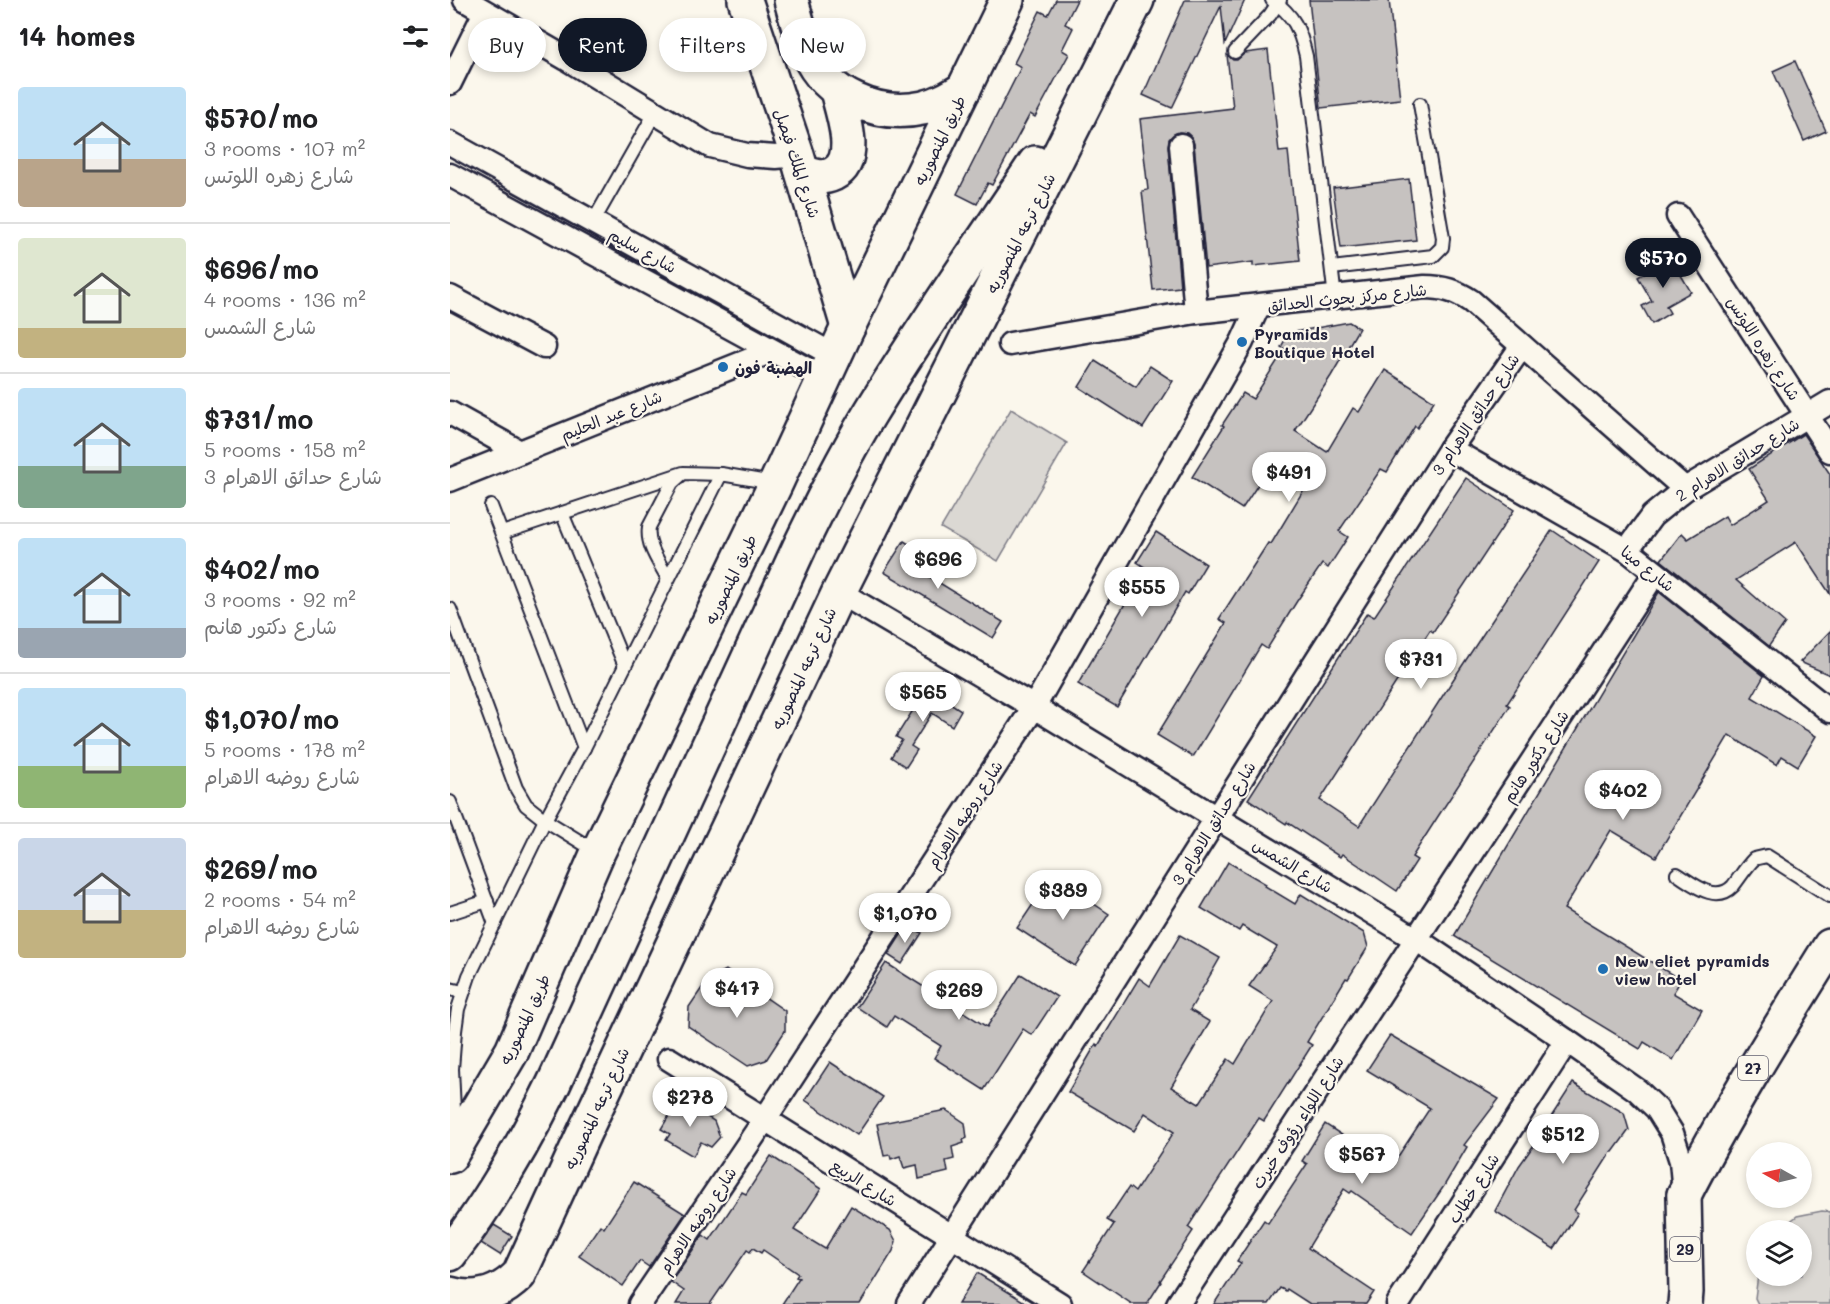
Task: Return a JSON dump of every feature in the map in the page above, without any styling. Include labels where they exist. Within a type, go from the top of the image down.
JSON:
[{"type":"main road","name":"شارع الملك فيصل","points":[[745,0],[800,163],[848,327]]},
{"type":"main road","points":[[791,0],[808,54],[820,74],[837,90],[857,102],[878,109],[901,111],[924,108],[945,101],[964,89]]},
{"type":"main road","name":"طريق المنصوريه","points":[[453,1151],[512,1051],[598,852],[776,483],[848,327],[1007,0]]},
{"type":"main road","name":"شارع ترعه المنصوريه","points":[[450,1294],[474,1298],[486,1296],[510,1285],[519,1275],[839,592],[1137,0]]},
{"type":"main road","points":[[800,163],[816,177],[824,177],[838,171],[847,158],[848,142],[837,90]]},
{"type":"main road","points":[[450,1254],[487,1203],[511,1164],[554,1083],[799,548],[832,481],[904,359],[1042,153],[1082,110]]},
{"type":"main road","name":"27","points":[[1684,1195],[1711,1141],[1750,1073],[1830,946]]},
{"type":"main road","name":"29","points":[[1684,1195],[1685,1304]]},
{"type":"street","points":[[465,0],[710,146],[747,155],[776,157],[800,163]]},
{"type":"street","points":[[450,83],[485,12]]},
{"type":"street","name":"شارع سليم","points":[[450,143],[593,222],[830,368]]},
{"type":"street","points":[[1181,144],[1196,312]]},
{"type":"street","name":"شارع سليم","points":[[450,175],[772,351],[830,368]]},
{"type":"street","name":"شارع زهره اللوتس","points":[[1678,216],[1830,451]]},
{"type":"street","name":"شارع مركز بحوث الحدائق","points":[[1010,344],[1196,312],[1440,287],[1459,293],[1472,301],[1685,489]]},
{"type":"street","points":[[450,297],[544,347]]},
{"type":"street","name":"شارع روضه الاهرام","points":[[640,1304],[765,1119],[1034,707],[1242,342],[1258,307]]},
{"type":"street","name":"شارع حدائق الاهرام 3","points":[[909,1304],[1450,449],[1522,345]]},
{"type":"street","name":"شارع عبد الحليم","points":[[450,480],[772,351]]},
{"type":"street","name":"شارع حدائق الاهرام 2","points":[[1627,550],[1652,516],[1685,489],[1830,402]]},
{"type":"street","points":[[450,413],[520,452]]},
{"type":"street","name":"شارع مينا","points":[[1450,449],[1627,550],[1830,711]]},
{"type":"street","name":"شارع دكتور هانم","points":[[1416,939],[1655,573]]},
{"type":"street","name":"شارع الشمس","points":[[839,592],[1034,707],[1416,939],[1637,1090],[1658,1109],[1672,1133],[1681,1161],[1684,1195]]},
{"type":"street","name":"شارع اللواء رؤوف خيرت","points":[[1178,1304],[1416,939]]},
{"type":"street","name":"شارع خطاب","points":[[1398,1304],[1568,1041]]},
{"type":"street","name":"شارع الربيع","points":[[669,1059],[1060,1304]]},
{"type":"lane","points":[[1235,52],[1270,15],[1276,1],[1290,15],[1299,30],[1306,56],[1335,298]]},
{"type":"lane","points":[[1332,268],[1433,256],[1442,247],[1443,238],[1420,104]]},
{"type":"lane","points":[[593,222],[655,112]]},
{"type":"lane","points":[[502,533],[683,473],[721,474],[776,483]]},
{"type":"lane","points":[[668,579],[648,540],[648,532],[672,483],[683,473]]},
{"type":"lane","points":[[453,1151],[452,1069],[455,1031],[458,1008],[469,976],[545,820],[584,748],[721,474]]},
{"type":"lane","points":[[491,506],[584,748]]},
{"type":"lane","points":[[562,513],[625,666]]},
{"type":"lane","points":[[450,609],[516,788],[526,805],[545,820],[598,852]]},
{"type":"lane","points":[[450,802],[495,924]]},
{"type":"lane","points":[[1677,874],[1706,891],[1719,893],[1731,888],[1754,859],[1767,856],[1788,867],[1830,896]]},
{"type":"lane","points":[[450,913],[487,901]]},
{"type":"lane","points":[[450,989],[464,992]]},
{"type":"shaded area","points":[[1011,409],[1067,443],[998,561],[941,528]]},
{"type":"shaded area","points":[[1822,1211],[1830,1212],[1830,1304],[1758,1304],[1755,1298],[1757,1286],[1812,1286],[1812,1220],[1792,1220],[1797,1216]]},
{"type":"building","points":[[1056,0],[1077,0],[1065,24],[1073,28],[1062,50],[1069,54],[1035,117],[1030,114],[992,185],[988,183],[977,204],[957,194],[1021,67],[1014,63],[1040,11],[1048,15]]},
{"type":"building","points":[[1185,0],[1245,0],[1225,44],[1221,6],[1172,108],[1143,95]]},
{"type":"building","points":[[1309,0],[1389,0],[1400,99],[1321,108]]},
{"type":"building","points":[[1268,50],[1279,152],[1288,151],[1300,261],[1253,266],[1253,262],[1206,268],[1194,144],[1187,133],[1179,132],[1169,139],[1168,146],[1180,287],[1153,290],[1142,191],[1148,190],[1140,119],[1233,108],[1227,55],[1237,60],[1245,53]]},
{"type":"building","points":[[1795,61],[1826,131],[1804,141],[1773,71]]},
{"type":"building","points":[[1409,179],[1416,240],[1341,248],[1333,188]]},
{"type":"building","points":[[1671,258],[1691,292],[1666,306],[1670,313],[1652,324],[1642,306],[1652,301],[1638,277]]},
{"type":"building","points":[[1349,322],[1359,328],[1295,431],[1327,452],[1353,408],[1359,412],[1385,370],[1434,401],[1417,428],[1415,426],[1387,472],[1381,469],[1339,531],[1348,537],[1328,568],[1322,564],[1267,649],[1261,645],[1193,757],[1157,735],[1226,623],[1219,619],[1268,543],[1271,544],[1306,486],[1272,463],[1242,509],[1192,477],[1243,393],[1253,399],[1285,349],[1281,347],[1289,333]]},
{"type":"building","points":[[1095,361],[1136,387],[1150,366],[1173,381],[1143,428],[1079,387]]},
{"type":"building","points":[[1803,434],[1830,474],[1830,594],[1796,542],[1736,580],[1785,623],[1769,646],[1661,560],[1682,533],[1688,539],[1725,516],[1730,525],[1769,500],[1749,469]]},
{"type":"building","points":[[1466,478],[1514,510],[1433,632],[1430,630],[1320,800],[1359,826],[1552,530],[1599,562],[1507,704],[1510,706],[1412,857],[1417,860],[1397,891],[1342,854],[1340,857],[1248,799],[1367,613],[1374,617]]},
{"type":"building","points":[[1156,532],[1206,564],[1188,594],[1185,592],[1117,707],[1078,684],[1146,568],[1137,562]]},
{"type":"building","points":[[904,541],[929,557],[920,571],[1003,622],[993,638],[884,572]]},
{"type":"building","points":[[1659,592],[1764,676],[1752,697],[1816,736],[1798,766],[1782,756],[1777,765],[1729,735],[1656,857],[1611,830],[1564,909],[1681,980],[1673,993],[1702,1010],[1673,1060],[1644,1042],[1640,1049],[1454,936]]},
{"type":"building","points":[[1830,631],[1830,675],[1800,662]]},
{"type":"building","points":[[927,688],[961,710],[952,726],[932,713],[911,746],[917,750],[906,767],[891,757],[902,740],[896,737]]},
{"type":"building","points":[[1228,862],[1295,904],[1301,894],[1364,933],[1368,947],[1307,1042],[1312,1045],[1264,1121],[1259,1118],[1188,1227],[1193,1231],[1147,1304],[1132,1304],[1083,1271],[1114,1224],[1107,1220],[1129,1187],[1135,1192],[1174,1132],[1145,1113],[1134,1131],[1068,1092],[1139,978],[1150,986],[1180,935],[1220,958],[1190,1010],[1210,1022],[1171,1087],[1199,1104],[1228,1059],[1235,1064],[1273,1001],[1249,986],[1277,947],[1242,926],[1239,931],[1201,908]]},
{"type":"building","points":[[1052,876],[1109,914],[1075,966],[1017,928]]},
{"type":"building","points":[[908,924],[922,933],[902,964],[888,955]]},
{"type":"building","points":[[886,963],[987,1027],[1021,974],[1057,997],[1032,1035],[1023,1029],[984,1090],[934,1058],[941,1046],[894,1016],[887,1027],[857,1007]]},
{"type":"building","points":[[726,970],[785,1011],[785,1031],[766,1060],[748,1066],[688,1026],[689,1007],[708,979]]},
{"type":"building","points":[[1390,1035],[1499,1099],[1464,1145],[1467,1147],[1444,1186],[1412,1233],[1352,1191],[1350,1193],[1344,1189],[1308,1248],[1374,1292],[1366,1304],[1310,1304],[1287,1289],[1286,1291],[1280,1288],[1269,1304],[1214,1304],[1241,1263],[1237,1261],[1264,1220],[1268,1223],[1307,1164],[1302,1161],[1325,1124],[1391,1167],[1430,1108],[1367,1070]]},
{"type":"building","points":[[830,1062],[883,1097],[857,1135],[805,1100]]},
{"type":"building","points":[[1573,1083],[1624,1113],[1629,1130],[1611,1152],[1574,1210],[1578,1213],[1554,1249],[1495,1211],[1519,1166],[1553,1118],[1551,1117]]},
{"type":"building","points":[[679,1099],[714,1121],[720,1137],[711,1147],[701,1142],[693,1156],[666,1140],[670,1134],[661,1129]]},
{"type":"building","points":[[946,1110],[965,1123],[967,1138],[963,1140],[964,1143],[952,1147],[954,1159],[946,1161],[948,1172],[919,1179],[917,1165],[904,1168],[900,1156],[891,1159],[890,1155],[884,1156],[877,1124]]},
{"type":"building","points":[[771,1156],[821,1189],[794,1230],[825,1249],[851,1206],[890,1230],[896,1241],[893,1251],[860,1304],[782,1304],[799,1278],[796,1277],[798,1274],[763,1250],[761,1253],[753,1248],[750,1252],[747,1250],[710,1304],[676,1304],[684,1291],[671,1282],[703,1235],[710,1240],[742,1192],[746,1194]]},
{"type":"building","points":[[634,1182],[685,1214],[649,1267],[640,1261],[623,1286],[579,1256],[600,1225],[604,1228]]},
{"type":"building","points":[[494,1225],[512,1236],[500,1255],[481,1243]]},
{"type":"building","points":[[977,1273],[1028,1304],[958,1304]]},
{"type":"place","name":"Pyramids Boutique Hotel","points":[[1242,342]]},
{"type":"place","name":"الهضبة فون","points":[[723,367]]},
{"type":"place","name":"New eliet pyramids view hotel","points":[[1603,969]]}]
